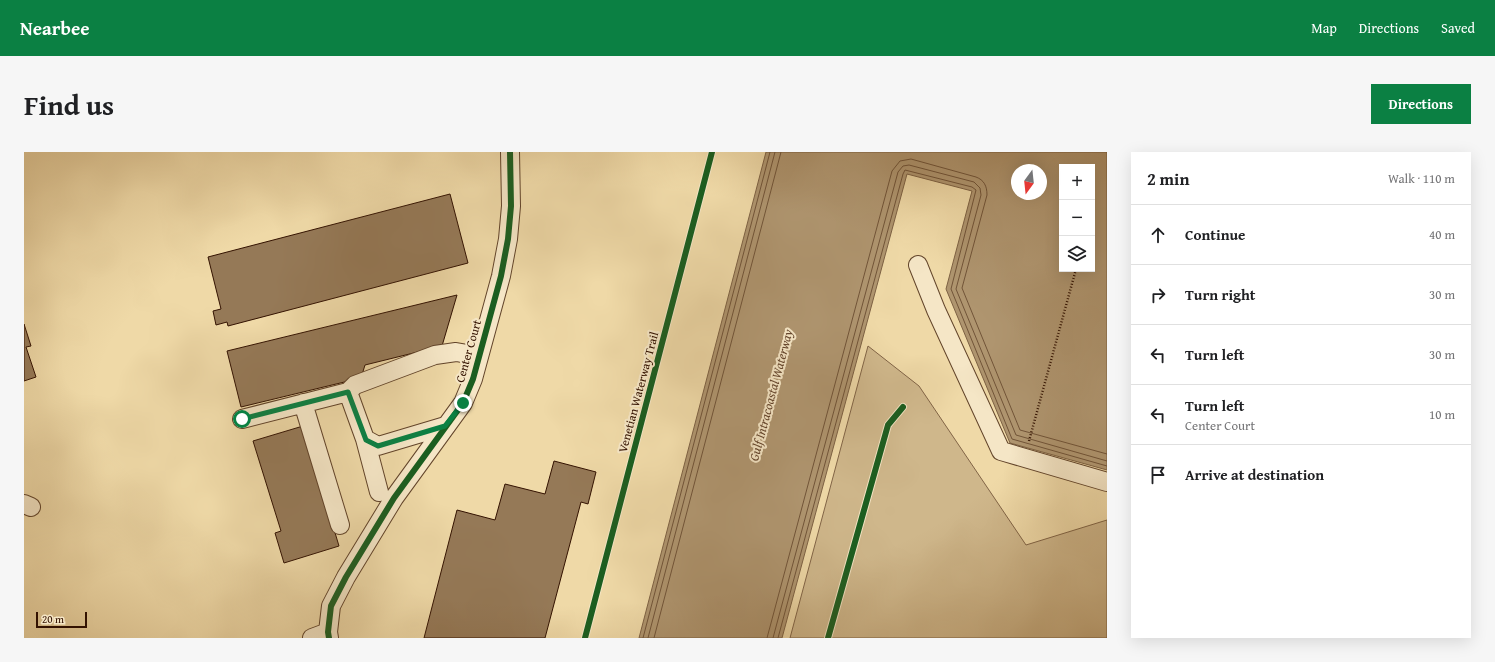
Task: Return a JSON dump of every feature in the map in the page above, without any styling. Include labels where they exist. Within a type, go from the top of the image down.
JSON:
[{"type":"street","name":"Center Court","points":[[323,636],[331,606],[346,577],[394,498],[463,403],[473,379],[501,276],[508,239],[511,206],[510,152]]},
{"type":"street","points":[[918,265],[936,310],[1001,451],[1107,482]]},
{"type":"street","points":[[242,419],[348,392],[355,385],[435,355],[456,352],[479,356]]},
{"type":"street","points":[[348,392],[366,440],[379,492]]},
{"type":"street","points":[[303,403],[340,525]]},
{"type":"street","points":[[366,440],[378,446],[445,426]]},
{"type":"path","points":[[1027,447],[1075,272]]},
{"type":"shaded area","points":[[868,346],[919,386],[1026,545],[1107,520],[1107,638],[790,638]]},
{"type":"water","name":"Gulf Intracoastal Waterway","points":[[766,152],[1107,152],[1107,470],[1010,443],[946,289],[972,191],[907,174],[782,638],[639,638]]},
{"type":"building","points":[[450,194],[468,263],[228,326],[227,322],[216,325],[213,311],[221,309],[208,257]]},
{"type":"building","points":[[457,295],[442,346],[365,365],[361,378],[241,407],[227,351]]},
{"type":"building","points":[[24,324],[31,346],[26,347],[36,377],[24,381]]},
{"type":"building","points":[[303,426],[339,546],[284,563],[275,533],[281,531],[253,441]]},
{"type":"building","points":[[554,461],[596,472],[588,504],[581,502],[545,638],[424,638],[457,510],[495,520],[505,484],[545,494]]},
{"type":"cycle path","points":[[329,638],[328,632],[331,606],[346,577],[394,498],[463,403],[473,379],[501,276],[508,239],[511,206],[510,152]]},
{"type":"cycle path","name":"Venetian Waterway Trail","points":[[585,638],[712,152]]},
{"type":"cycle path","points":[[828,638],[888,425],[903,407]]},
{"type":"route","points":[[242,419],[348,392],[366,440],[378,446],[445,426],[463,403]]}]
